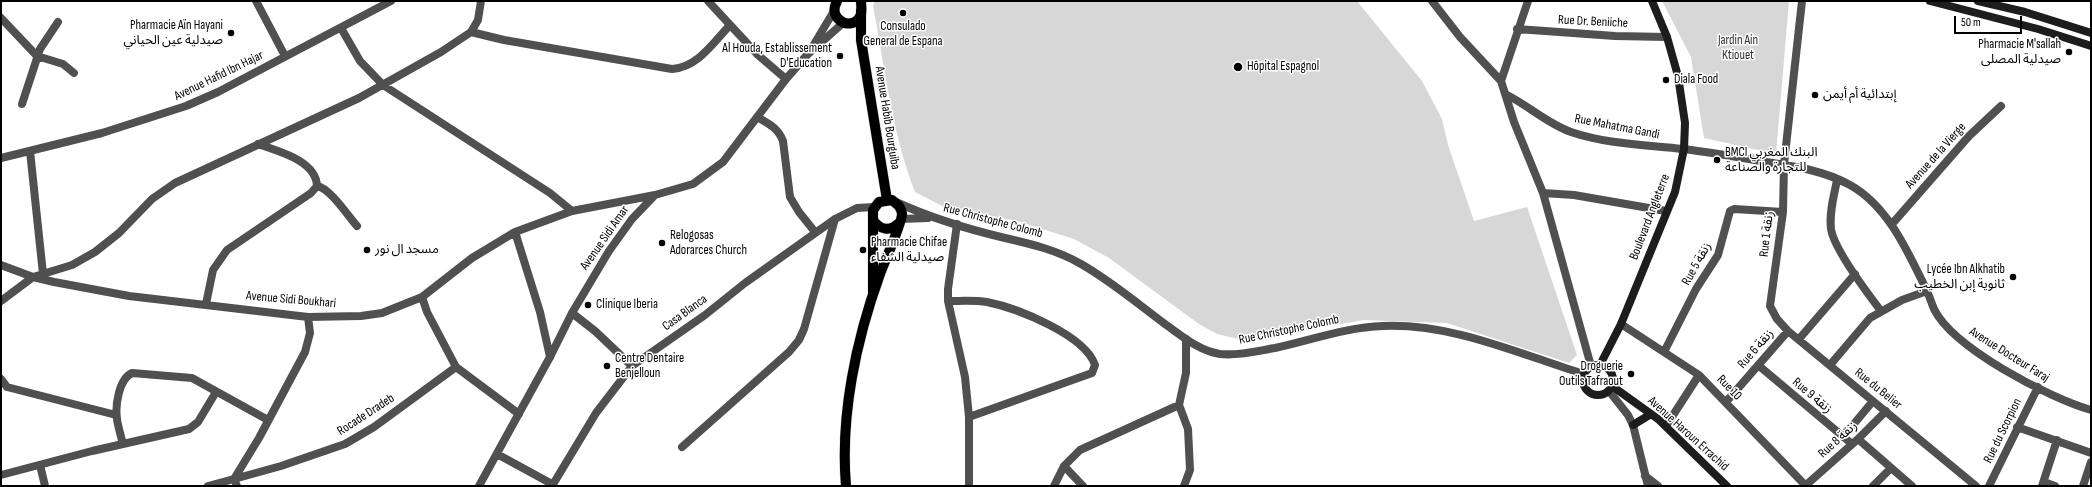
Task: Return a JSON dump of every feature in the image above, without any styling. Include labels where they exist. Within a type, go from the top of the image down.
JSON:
[{"type":"main road","name":"Boulevard Angleterre","points":[[1595,366],[1621,324],[1630,298],[1653,248],[1666,211],[1675,192],[1684,149],[1685,123],[1682,98],[1667,37],[1652,1]]},
{"type":"main road","points":[[1930,1],[2030,27],[2091,46]]},
{"type":"main road","points":[[1978,1],[2024,12],[2091,33]]},
{"type":"main road","points":[[834,4],[835,16],[846,23],[858,19],[860,4]]},
{"type":"main road","name":"Avenue Habib Bourguiba","points":[[860,4],[861,40],[891,201]]},
{"type":"main road","name":"Avenue Habib Bourguiba","points":[[846,23],[861,40]]},
{"type":"main road","points":[[846,486],[844,455],[846,414],[860,343],[873,293],[900,221],[901,210],[891,201],[880,202],[874,207],[872,214],[876,224],[885,229],[895,227],[900,221]]},
{"type":"main road","points":[[873,293],[874,220]]},
{"type":"main road","points":[[1595,366],[1610,372],[1613,381],[1610,389],[1600,396],[1591,394],[1584,388],[1584,374],[1595,366]]},
{"type":"main road","name":"Avenue Haroun Errachid","points":[[1610,389],[1651,414],[1666,426],[1727,486]]},
{"type":"main road","points":[[1633,425],[1651,414]]},
{"type":"street","points":[[256,1],[285,56]]},
{"type":"street","name":"Avenue Hafid Ibn Hajar","points":[[1,158],[102,133],[174,111],[218,92],[391,1]]},
{"type":"street","points":[[1,301],[34,277],[72,265],[95,252],[119,233],[152,199],[175,183],[384,85],[441,52],[471,32],[478,20],[481,1]]},
{"type":"street","points":[[708,1],[758,54],[786,79]]},
{"type":"street","points":[[1432,1],[1460,37],[1501,81],[1507,95],[1514,122],[1543,193],[1595,366]]},
{"type":"street","points":[[1501,81],[1517,29],[1528,1]]},
{"type":"street","name":"Rue 1 زنقة","points":[[1770,306],[1783,212],[1784,164],[1802,1]]},
{"type":"street","points":[[807,55],[834,4]]},
{"type":"street","points":[[1,18],[38,56],[63,64],[74,73]]},
{"type":"street","points":[[22,104],[38,56],[46,39],[58,22]]},
{"type":"street","points":[[655,195],[693,184],[714,170],[731,152],[786,79],[807,55],[846,23]]},
{"type":"street","points":[[471,32],[623,62],[672,69],[683,68],[691,64],[730,25]]},
{"type":"street","points":[[341,28],[360,62],[384,85],[545,190],[572,211]]},
{"type":"street","name":"Rue Dr. Beniiche","points":[[1517,29],[1615,36],[1667,37]]},
{"type":"street","name":"Rue Mahatma Gandi","points":[[1507,95],[1571,132],[1651,147],[1684,149]]},
{"type":"street","name":"Avenue de la Vierge","points":[[1892,224],[1969,136],[2001,106]]},
{"type":"street","points":[[757,117],[774,126],[780,133],[783,141],[790,197],[799,212],[815,232]]},
{"type":"street","points":[[258,144],[301,163],[313,174],[317,186]]},
{"type":"street","name":"Avenue Docteur Faraj","points":[[1684,149],[1784,164],[1837,180],[1851,186],[1868,198],[1892,224],[1927,291],[1934,309],[1942,321],[1965,343],[2038,387],[2063,400],[2091,410]]},
{"type":"street","points":[[30,151],[43,274]]},
{"type":"street","points":[[1837,180],[1831,210],[1831,230],[1855,274],[1882,311]]},
{"type":"street","points":[[317,186],[322,187],[331,196],[356,226]]},
{"type":"street","points":[[206,304],[213,270],[227,250],[311,193],[317,186]]},
{"type":"street","points":[[1543,193],[1574,195],[1666,211]]},
{"type":"street","name":"Avenue Sidi Boukhari","points":[[1,264],[34,277],[114,294],[308,317],[374,315],[398,308],[422,296],[472,258],[515,232],[572,211],[655,195]]},
{"type":"street","name":"Avenue Sidi Amar","points":[[479,486],[572,314],[618,237],[632,219],[655,195]]},
{"type":"street","name":"Rue Christophe Colomb","points":[[891,201],[930,217],[1054,250],[1095,272],[1186,339],[1208,351],[1232,354],[1268,349],[1343,331],[1383,326],[1414,327],[1452,333],[1584,374]]},
{"type":"street","name":"Casa Blanca","points":[[552,485],[596,413],[632,366],[705,315],[745,283],[789,253],[815,232],[856,208],[874,207]]},
{"type":"street","name":"Rue 5 زنقة","points":[[1664,352],[1696,289],[1718,255],[1730,211],[1734,209],[1783,212]]},
{"type":"street","name":"Rue Christophe Colomb","points":[[900,221],[930,217]]},
{"type":"street","points":[[682,447],[746,388],[789,352],[799,340],[804,329],[835,219]]},
{"type":"street","points":[[957,224],[948,289],[948,301],[960,353],[969,417],[969,486]]},
{"type":"street","points":[[515,232],[540,312],[550,357]]},
{"type":"street","points":[[1799,339],[1855,274]]},
{"type":"street","points":[[1830,365],[1861,327],[1882,311],[1902,300],[1927,291]]},
{"type":"street","points":[[422,296],[427,312],[456,367],[519,414]]},
{"type":"street","points":[[948,301],[987,302],[1024,313],[1048,324],[1068,336],[1084,349],[1095,365],[1092,373],[969,417]]},
{"type":"street","name":"Rue du Belier","points":[[1770,306],[1777,320],[1788,331],[1976,486]]},
{"type":"street","points":[[572,314],[595,331],[632,366]]},
{"type":"street","points":[[235,482],[308,346],[310,327],[308,317]]},
{"type":"street","name":"Rue 10","points":[[1621,324],[1699,375],[1806,486]]},
{"type":"street","name":"Rue 6 زنقة","points":[[1726,402],[1788,331]]},
{"type":"street","points":[[1184,486],[1190,470],[1188,454],[1189,440],[1185,416],[1179,404],[1186,373],[1186,339]]},
{"type":"street","name":"Rue 9 زنقة","points":[[1758,365],[1843,436],[1855,442],[1891,468],[1912,486]]},
{"type":"street","name":"Rocade Dradeb","points":[[208,486],[235,482],[345,444],[374,427],[456,367]]},
{"type":"street","points":[[123,444],[116,415],[123,383],[126,377],[132,373],[188,377],[268,420]]},
{"type":"street","points":[[1666,426],[1699,375]]},
{"type":"street","points":[[1,379],[4,389],[116,415]]},
{"type":"street","name":"Rue du Scorpion","points":[[1990,486],[2017,427],[2038,387]]},
{"type":"street","points":[[1610,389],[1633,425],[1648,486]]},
{"type":"street","points":[[1,475],[192,428],[200,419],[216,392]]},
{"type":"street","points":[[1843,436],[1873,401]]},
{"type":"street","points":[[1054,486],[1064,466],[1080,450],[1179,404]]},
{"type":"street","name":"Rue 8 زنقة","points":[[1806,486],[1855,442],[1886,411]]},
{"type":"street","points":[[2017,427],[2091,453]]},
{"type":"street","points":[[2055,486],[2043,484],[2057,440]]},
{"type":"street","points":[[497,454],[552,485]]},
{"type":"street","points":[[2083,486],[2091,462]]},
{"type":"street","points":[[40,465],[45,486]]},
{"type":"street","points":[[1064,466],[1083,486]]},
{"type":"street","points":[[1876,485],[1891,468]]},
{"type":"street","points":[[1645,476],[1658,486]]},
{"type":"green space","points":[[875,1],[1357,1],[1422,81],[1442,119],[1448,145],[1474,221],[1527,207],[1577,355],[1569,363],[1447,323],[1363,320],[1247,341],[1217,334],[1199,324],[1109,258],[1074,239],[1017,221],[944,207],[915,192],[907,170],[900,147],[890,100],[873,6]]},
{"type":"green space","name":"Jardin Ain Ktiouet","points":[[1662,1],[1789,1],[1776,154],[1704,138],[1691,57]]},
{"type":"place","name":"Consulado General de Espana","points":[[903,13]]},
{"type":"place","name":"Pharmacie Aïn Hayani صيدلية عين الحياني","points":[[231,33]]},
{"type":"place","name":"Pharmacie M'sallah صيدلية المصلى","points":[[2069,52]]},
{"type":"place","name":"Al Houda, Establissement D'Education","points":[[840,56]]},
{"type":"place","name":"Hôpital Espagnol","points":[[1238,67]]},
{"type":"place","name":"Diala Food","points":[[1666,80]]},
{"type":"place","name":"إبتدائية أم أيمن","points":[[1815,95]]},
{"type":"place","name":"BMCI البنك المغربي للتجارة والصناعة","points":[[1717,160]]},
{"type":"place","name":"Relogosas Adorarces Church","points":[[662,243]]},
{"type":"place","name":"مسجد ال نور","points":[[367,250]]},
{"type":"place","name":"Pharmacie Chifae صيدلية الشفاء","points":[[863,250]]},
{"type":"place","name":"Lycée Ibn Alkhatib ثانوية إبن الخطيب","points":[[2013,277]]},
{"type":"place","name":"Clinique Iberia","points":[[588,305]]},
{"type":"place","name":"Centre Dentaire Benjelloun","points":[[607,366]]},
{"type":"place","name":"Droguerie Outils Tafraout","points":[[1631,374]]}]
